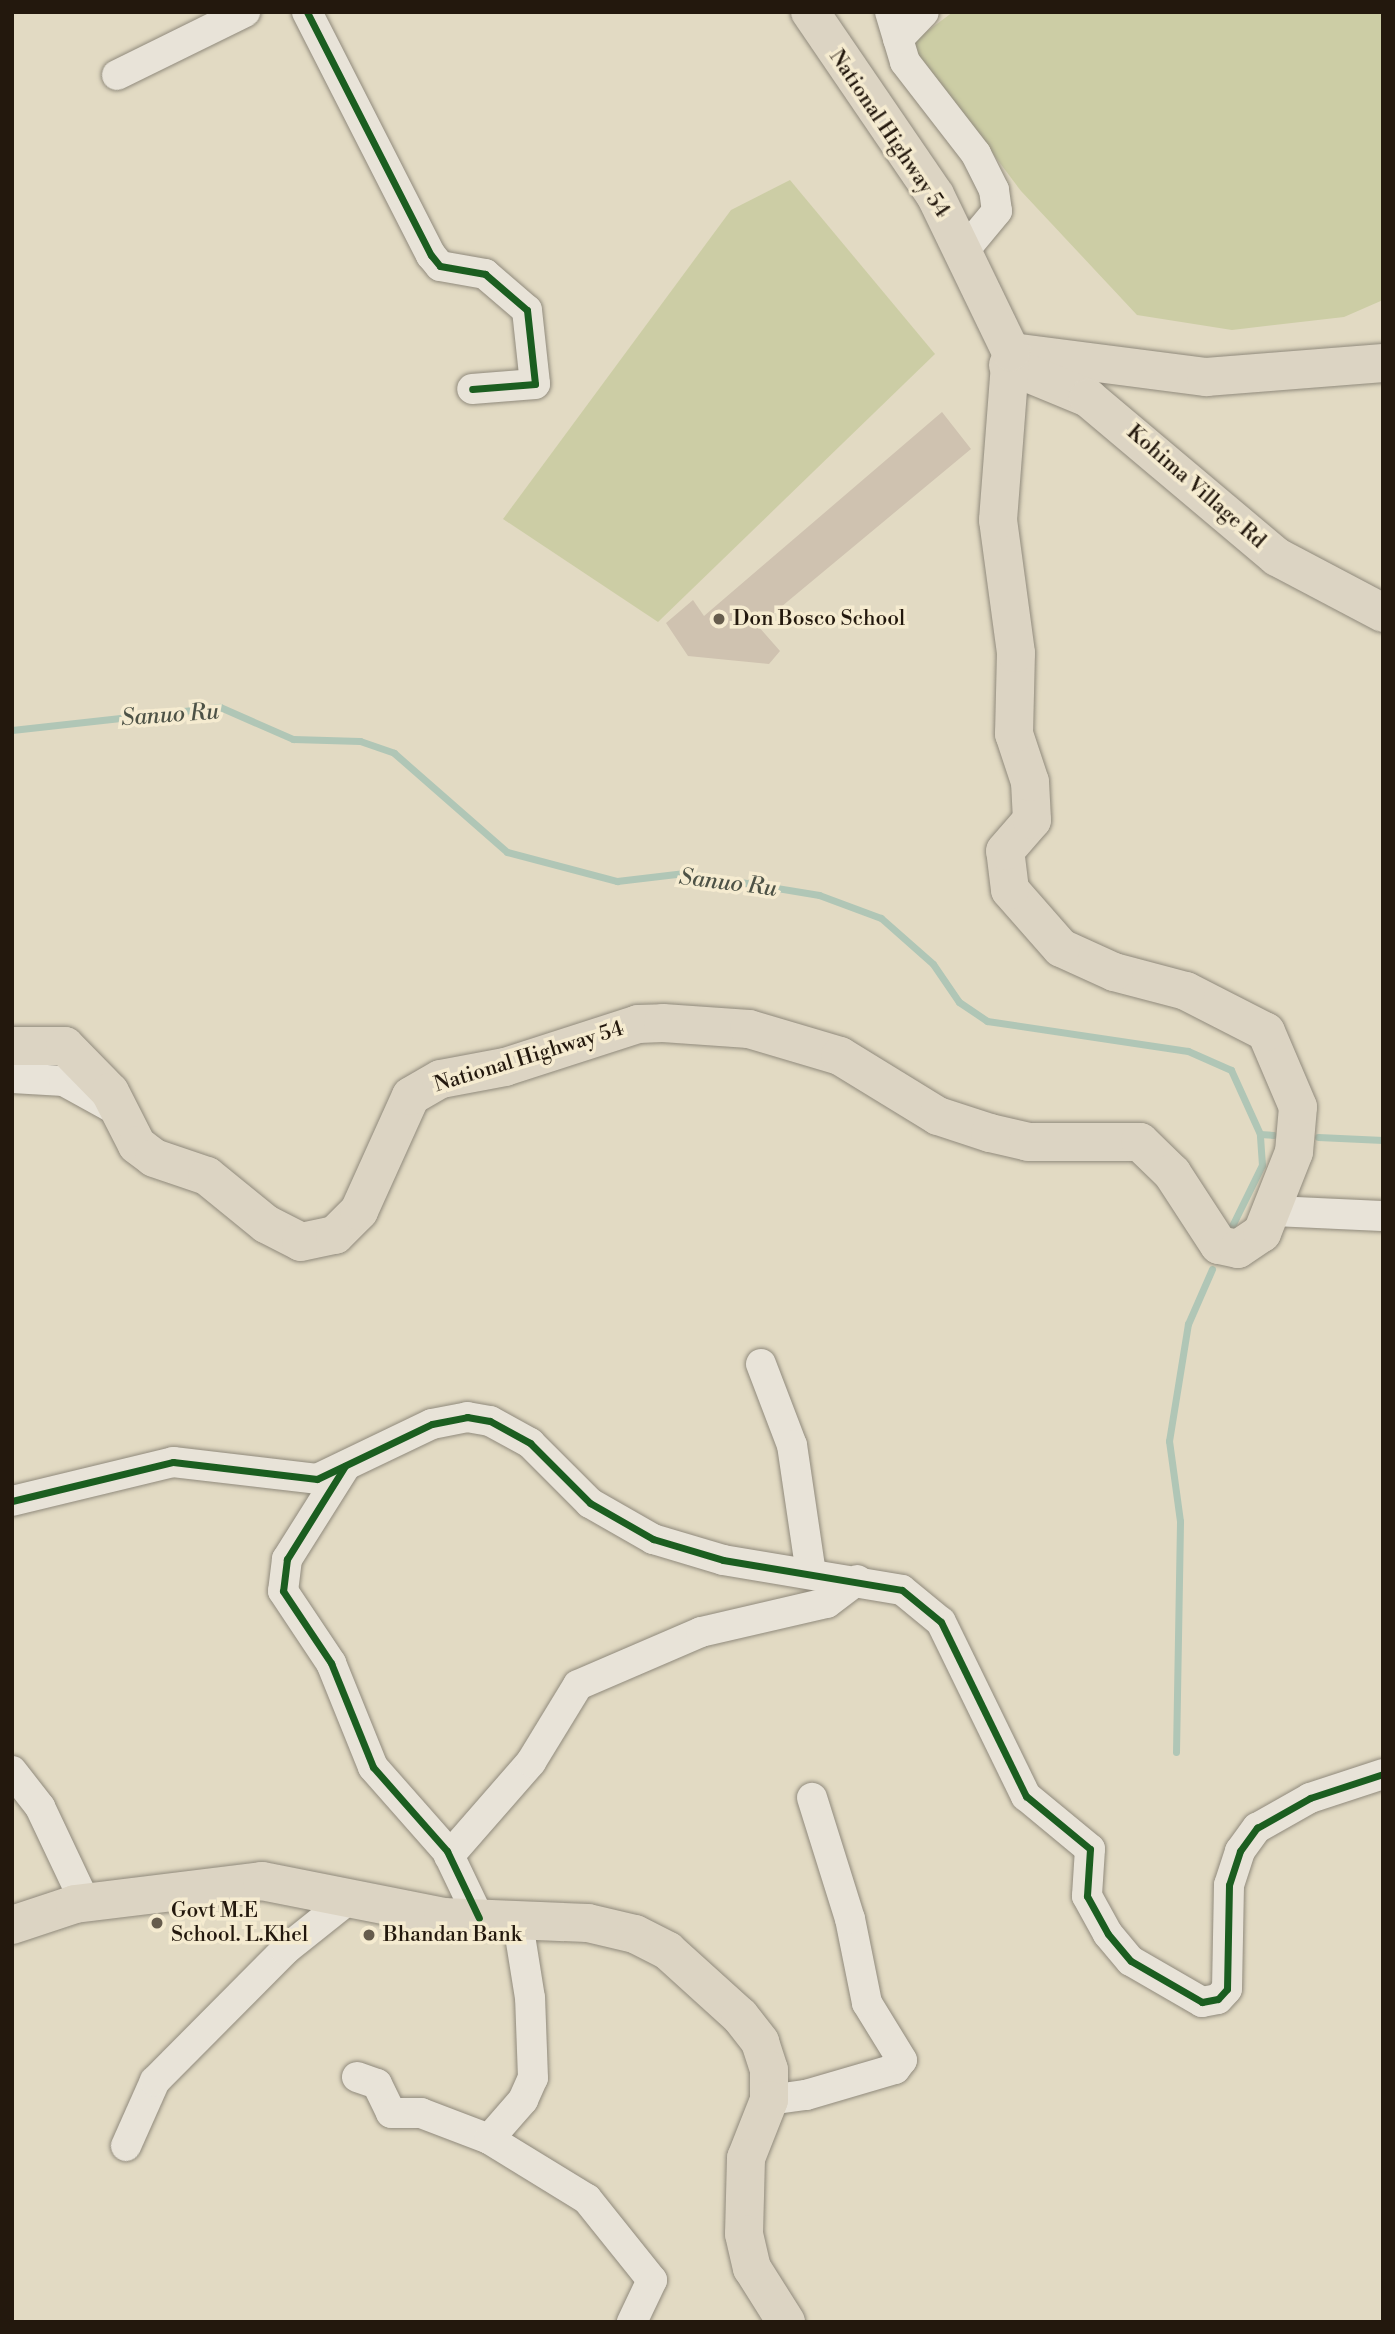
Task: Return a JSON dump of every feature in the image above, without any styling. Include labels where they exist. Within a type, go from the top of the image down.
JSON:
[{"type":"main road","name":"National Highway 54","points":[[12,1046],[65,1046],[124,1115],[136,1145],[154,1158],[207,1177],[265,1223],[301,1242],[335,1235],[359,1211],[411,1096],[441,1079],[506,1067],[638,1024],[749,1029],[840,1056],[938,1116],[1028,1142],[1140,1142],[1172,1173],[1219,1245],[1238,1249],[1253,1240],[1273,1211],[1294,1152],[1298,1107],[1266,1032],[1186,991],[1114,972],[1061,948],[1010,890],[1005,851],[1032,820],[1030,782],[1014,734],[1016,653],[998,520],[1009,358],[935,195],[810,12]]},
{"type":"main road","points":[[1009,358],[1206,377],[1383,363]]},
{"type":"main road","name":"Kohima Village Rd","points":[[1009,358],[1088,398],[1277,557],[1383,613]]},
{"type":"main road","points":[[12,1925],[85,1902],[261,1881],[349,1899],[479,1918],[517,1917],[588,1923],[635,1934],[668,1951],[699,1973],[760,2042],[769,2070],[769,2099],[746,2158],[744,2234],[752,2268],[786,2322]]},
{"type":"street","points":[[117,75],[245,12]]},
{"type":"street","points":[[307,12],[431,255],[440,266],[485,274],[527,310],[535,384],[472,389]]},
{"type":"street","points":[[925,12],[894,26],[905,62],[976,154],[994,190],[997,211],[963,252]]},
{"type":"street","points":[[12,1078],[64,1081],[124,1115]]},
{"type":"street","points":[[1273,1211],[1383,1216]]},
{"type":"street","points":[[761,1364],[792,1445],[811,1574]]},
{"type":"street","points":[[12,1501],[173,1462],[294,1480],[317,1479],[452,1417],[490,1421],[530,1443],[590,1503],[653,1539],[723,1560],[857,1580],[902,1590],[941,1622],[981,1696],[1014,1779],[1050,1819],[1090,1849],[1087,1896],[1108,1934],[1131,1961],[1185,1996],[1218,1999],[1227,1989],[1229,1885],[1240,1851],[1256,1828],[1310,1798],[1383,1774]]},
{"type":"street","points":[[347,1464],[287,1559],[283,1591],[331,1663],[373,1767],[411,1803],[449,1856],[479,1918]]},
{"type":"street","points":[[449,1856],[524,1772],[578,1685],[701,1632],[827,1603],[857,1580]]},
{"type":"street","points":[[12,1771],[40,1807],[85,1902]]},
{"type":"street","points":[[769,2099],[806,2095],[895,2069],[902,2060],[867,2003],[850,1919],[811,1798]]},
{"type":"street","points":[[126,2146],[155,2081],[285,1950],[349,1899]]},
{"type":"street","points":[[489,2138],[523,2100],[533,2078],[530,1998],[517,1917]]},
{"type":"street","points":[[357,2077],[377,2084],[391,2113],[421,2113],[489,2138],[568,2183],[638,2259],[652,2290],[632,2322]]},
{"type":"green space","points":[[953,12],[1383,12],[1383,300],[1344,317],[1232,330],[1137,315],[1021,191],[910,44]]},
{"type":"green space","points":[[790,180],[935,354],[658,622],[503,519],[731,210]]},
{"type":"building","points":[[942,412],[971,449],[758,626],[780,651],[769,664],[688,656],[666,623],[693,600],[704,616]]},
{"type":"waterway","name":"Sanuo Ru","points":[[12,730],[220,707],[293,739],[360,741],[394,753],[507,852],[617,881],[685,873],[819,895],[881,918],[933,964],[959,1002],[987,1021],[1188,1051],[1231,1070],[1260,1134],[1273,1135]]},
{"type":"waterway","points":[[1230,1230],[1262,1165],[1260,1134]]},
{"type":"waterway","points":[[1318,1137],[1383,1140]]},
{"type":"waterway","points":[[1176,1752],[1180,1521],[1169,1441],[1188,1324],[1212,1269]]},
{"type":"cycle path","points":[[307,12],[431,255],[440,266],[485,274],[527,310],[535,384],[472,389]]},
{"type":"cycle path","points":[[12,1501],[173,1462],[317,1479],[432,1424],[467,1417],[490,1421],[530,1443],[590,1503],[653,1539],[723,1560],[902,1590],[941,1622],[1026,1796],[1090,1849],[1087,1896],[1108,1934],[1131,1961],[1202,2002],[1218,1999],[1227,1989],[1229,1885],[1240,1851],[1257,1828],[1310,1798],[1383,1774]]},
{"type":"cycle path","points":[[345,1466],[287,1559],[283,1591],[331,1663],[373,1767],[447,1851],[479,1918]]},
{"type":"place","name":"Don Bosco School","points":[[719,619]]},
{"type":"place","name":"Govt M.E School. L.Khel","points":[[157,1923]]},
{"type":"place","name":"Bhandan Bank","points":[[369,1935]]}]
